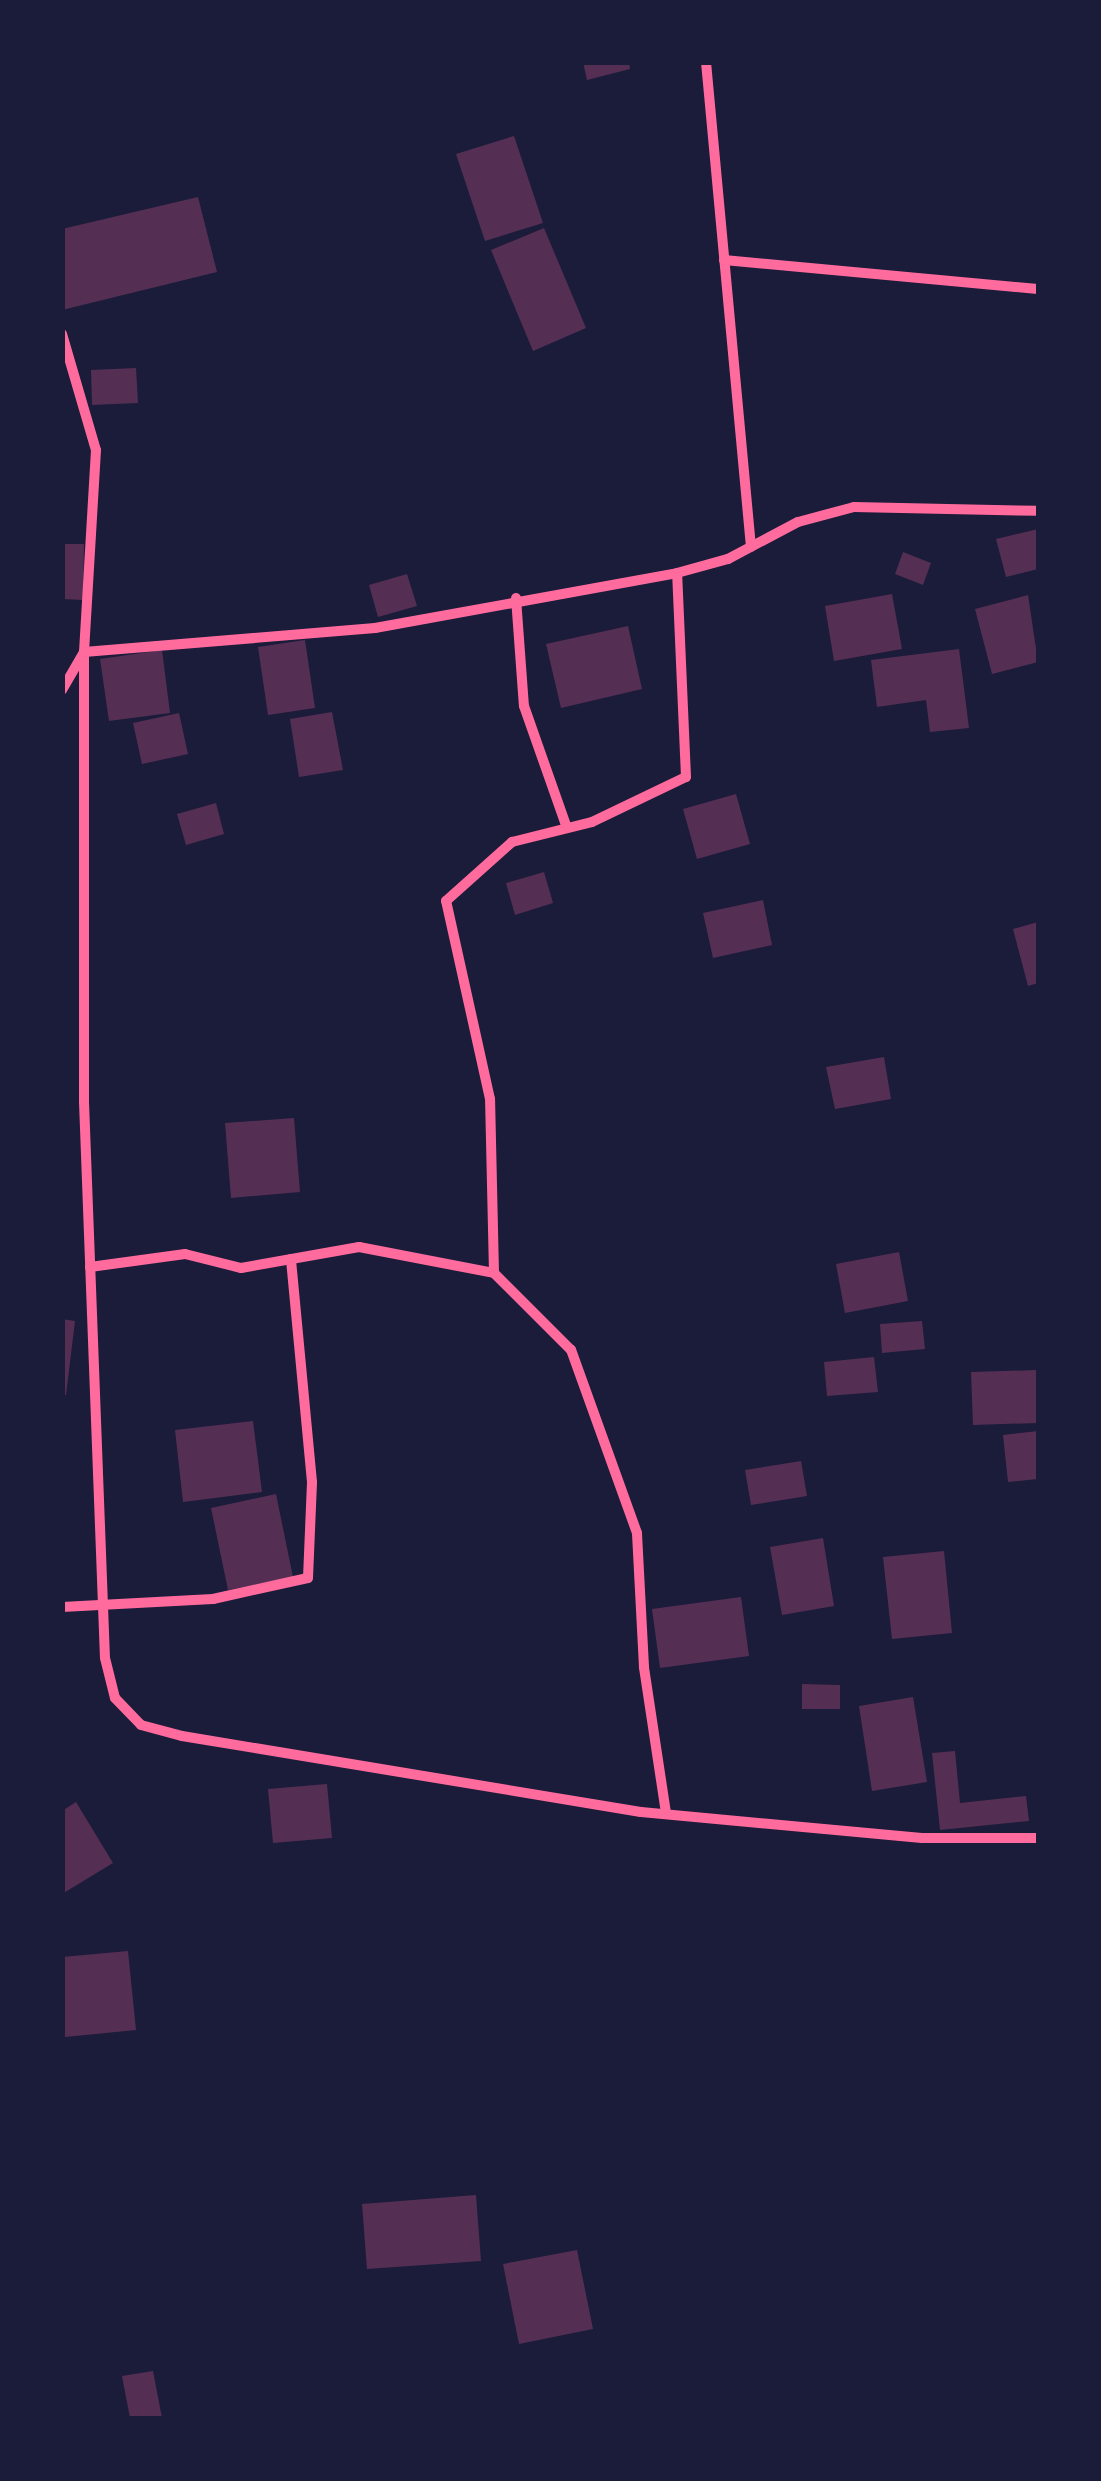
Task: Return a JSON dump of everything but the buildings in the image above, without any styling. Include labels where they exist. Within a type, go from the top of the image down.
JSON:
[{"type":"street","points":[[706,62],[751,547]]},
{"type":"street","points":[[724,260],[1038,289]]},
{"type":"street","points":[[62,334],[96,450],[84,652],[90,1267],[104,1658],[115,1698],[141,1725],[666,1814],[922,1838],[1038,1838]]},
{"type":"street","points":[[84,652],[374,628],[516,598],[677,573],[751,547],[798,522],[854,506],[1038,510]]},
{"type":"street","points":[[494,1272],[490,1099],[446,901],[512,842],[567,828],[686,777],[677,573]]},
{"type":"street","points":[[516,598],[524,706],[567,828]]},
{"type":"street","points":[[62,690],[84,652]]},
{"type":"street","points":[[90,1267],[184,1254],[241,1268],[359,1246],[494,1272],[570,1350],[637,1533],[644,1668],[666,1814]]},
{"type":"street","points":[[62,1608],[213,1600],[308,1578],[312,1482],[291,1259]]}]
